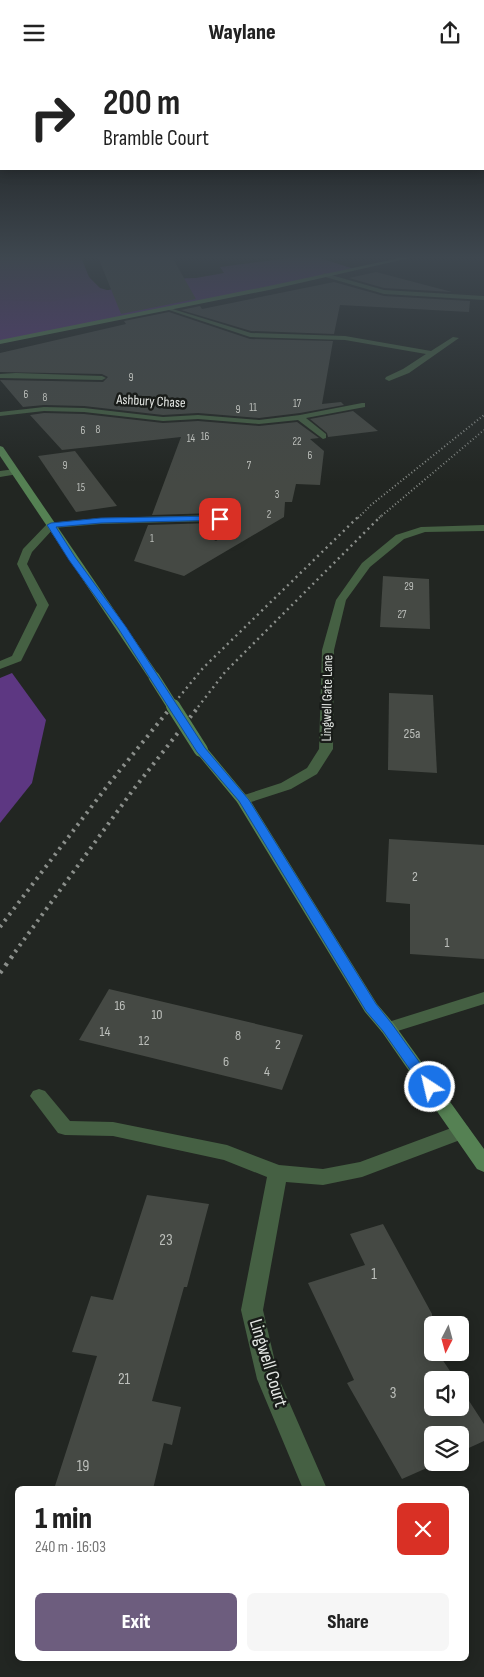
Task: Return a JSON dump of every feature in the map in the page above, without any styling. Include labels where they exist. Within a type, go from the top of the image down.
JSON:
[{"type":"street","points":[[0,342],[48,332]]},
{"type":"street","points":[[240,332],[264,336],[345,338],[433,353]]},
{"type":"street","points":[[389,379],[406,371],[455,338]]},
{"type":"street","points":[[0,376],[102,378]]},
{"type":"street","name":"Ashbury Chase","points":[[0,414],[44,409],[164,419],[198,417],[259,422],[300,417],[362,405]]},
{"type":"street","points":[[300,417],[323,436]]},
{"type":"street","points":[[0,449],[72,558],[122,627],[201,750],[243,800],[371,1008],[388,1028],[484,1164]]},
{"type":"street","points":[[0,474],[15,472]]},
{"type":"street","points":[[215,536],[220,519],[228,505]]},
{"type":"street","points":[[0,665],[17,658],[43,605],[22,564],[27,551],[51,525],[101,521],[220,519]]},
{"type":"street","name":"Lingwell Gate Lane","points":[[243,800],[286,786],[312,771],[326,749],[328,650],[341,600],[366,565],[400,537],[424,529],[484,528]]},
{"type":"street","points":[[388,1028],[484,998]]},
{"type":"street","points":[[39,1096],[65,1127],[113,1129],[227,1153],[278,1173],[323,1177],[362,1169],[461,1132]]},
{"type":"street","name":"Lingwell Court","points":[[278,1173],[252,1310],[268,1379],[314,1486]]},
{"type":"shaded area","points":[[0,332],[48,332],[0,342]]},
{"type":"shaded area","points":[[0,332],[47,332],[0,342]]},
{"type":"shaded area","points":[[12,673],[46,720],[32,783],[0,823],[0,678]]},
{"type":"building","points":[[90,332],[230,332],[250,339],[333,341],[322,404],[341,402],[344,405],[259,418],[198,413],[163,415],[84,406],[44,405],[23,407],[0,380],[103,382],[108,377],[102,374],[0,372],[0,353]]},
{"type":"building","points":[[285,332],[334,332],[334,334]]},
{"type":"building","points":[[353,411],[378,431],[328,437],[327,433],[310,419]]},
{"type":"building","points":[[44,413],[84,414],[163,423],[198,421],[259,426],[297,422],[319,438],[310,439],[324,451],[320,485],[296,484],[292,502],[285,502],[284,517],[184,576],[134,561],[148,525],[212,523],[208,537],[216,541],[222,537],[227,519],[235,505],[229,500],[224,501],[216,513],[152,515],[181,437],[62,450],[30,415]]},
{"type":"building","points":[[75,451],[117,506],[76,512],[38,456]]},
{"type":"building","points":[[383,576],[429,579],[430,629],[380,627]]},
{"type":"building","points":[[389,693],[433,695],[437,773],[388,770]]},
{"type":"building","points":[[389,839],[484,845],[484,959],[410,954],[410,904],[386,902]]},
{"type":"building","points":[[109,989],[303,1035],[282,1090],[79,1040]]},
{"type":"building","points":[[147,1195],[209,1204],[187,1287],[184,1287],[152,1401],[181,1407],[172,1445],[164,1443],[154,1486],[55,1486],[97,1356],[72,1352],[91,1296],[113,1300]]},
{"type":"building","points":[[383,1224],[432,1314],[432,1316],[424,1316],[424,1361],[443,1361],[450,1371],[424,1371],[424,1416],[469,1416],[469,1401],[484,1424],[484,1441],[469,1448],[469,1426],[424,1426],[424,1469],[402,1479],[347,1383],[354,1380],[308,1283],[365,1265],[350,1234]]},
{"type":"railway","points":[[358,518],[371,505],[484,415]]},
{"type":"railway","points":[[379,518],[484,430]]},
{"type":"railway","points":[[171,707],[203,668],[359,516]]},
{"type":"railway","points":[[198,707],[225,672],[379,518]]},
{"type":"railway","points":[[0,927],[108,785],[172,706]]},
{"type":"railway","points":[[15,952],[133,790],[199,706]]},
{"type":"railway","points":[[0,973],[16,951]]},
{"type":"route","points":[[220,519],[149,519],[51,525],[72,558],[122,627],[201,750],[243,800],[371,1008],[388,1028],[430,1087]]}]
